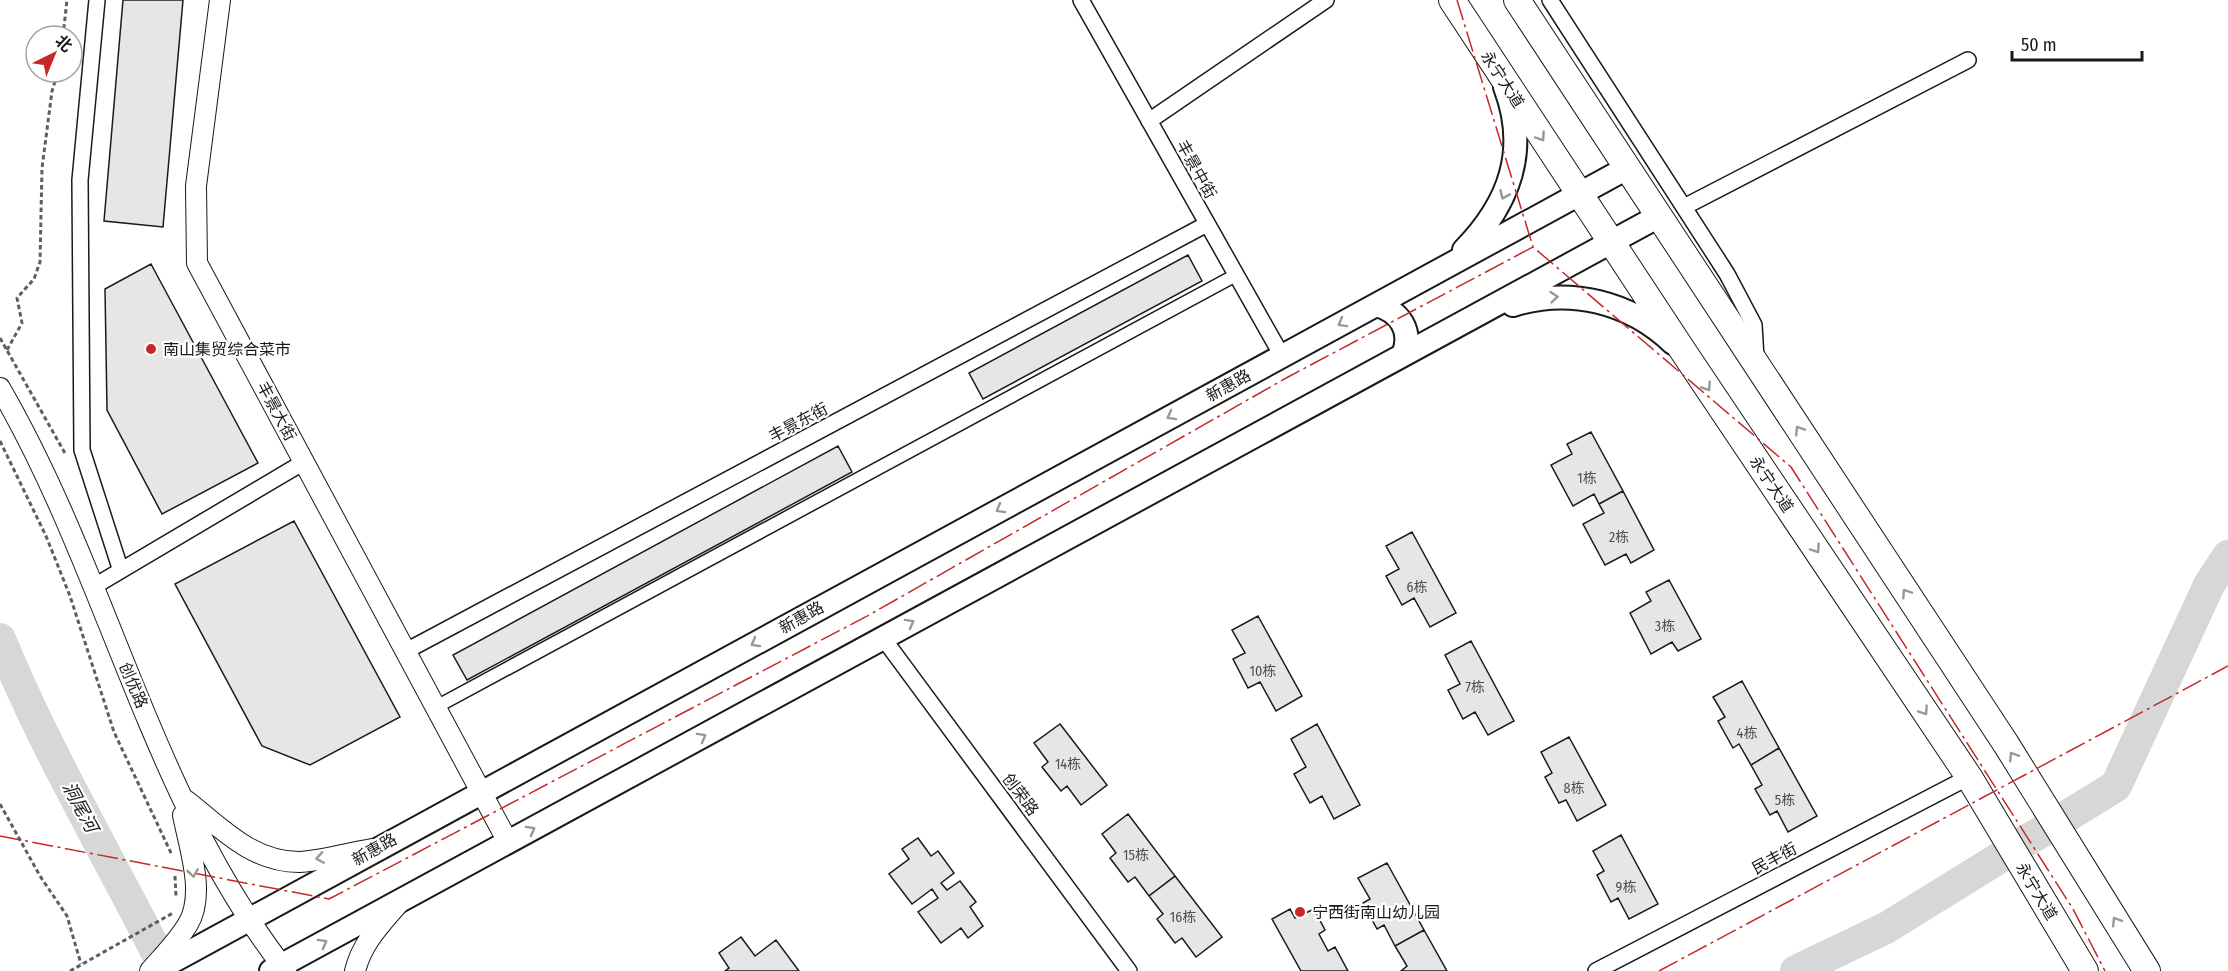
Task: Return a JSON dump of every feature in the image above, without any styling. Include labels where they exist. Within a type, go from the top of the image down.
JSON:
[{"type":"main road","name":"永宁大道","points":[[1452,0],[1684,354],[1968,777],[2085,971]]},
{"type":"main road","points":[[1516,0],[2006,744],[2147,971]]},
{"type":"main road","points":[[1449,265],[1480,233],[1497,211],[1508,185],[1515,158],[1515,130],[1511,103],[1501,77]]},
{"type":"main road","name":"新惠路","points":[[155,971],[481,791],[1627,168]]},
{"type":"main road","points":[[280,969],[403,899],[1659,216]]},
{"type":"main road","points":[[1477,315],[1531,299],[1565,297],[1598,301],[1631,312],[1660,330],[1684,354]]},
{"type":"main road","points":[[1376,305],[1392,311],[1403,324],[1407,340],[1403,355]]},
{"type":"street","points":[[97,0],[80,180],[78,284],[82,450],[120,568]]},
{"type":"street","name":"丰景大街","points":[[220,0],[196,186],[197,263],[508,842]]},
{"type":"street","name":"丰景中街","points":[[1081,0],[1282,356]]},
{"type":"street","points":[[1149,121],[1326,0]]},
{"type":"street","points":[[1550,0],[1727,274],[1754,325],[1756,364]]},
{"type":"street","points":[[1684,207],[1968,60]]},
{"type":"street","name":"丰景东街","points":[[406,651],[1207,224]]},
{"type":"street","points":[[436,707],[1236,275]]},
{"type":"street","name":"创优路","points":[[4,395],[59,502],[179,794],[212,857],[280,969]]},
{"type":"street","points":[[93,586],[120,568],[304,462]]},
{"type":"street","name":"创荣路","points":[[883,638],[1130,971]]},
{"type":"street","name":"民丰街","points":[[1596,971],[1968,777]]},
{"type":"street","points":[[179,794],[238,843],[257,854],[277,860],[299,862],[377,848]]},
{"type":"street","points":[[150,971],[183,917],[196,902],[195,880],[179,794]]},
{"type":"street","points":[[355,971],[359,956],[369,938],[403,899]]},
{"type":"path","points":[[64,24],[67,0]]},
{"type":"path","points":[[7,350],[22,323],[17,298],[34,279],[40,262],[42,168],[54,84]]},
{"type":"path","points":[[0,338],[67,457]]},
{"type":"path","points":[[0,441],[46,536],[70,596],[94,676],[118,742],[174,861]]},
{"type":"path","points":[[0,804],[40,876],[67,916],[81,964]]},
{"type":"path","points":[[175,871],[176,901]]},
{"type":"path","points":[[70,971],[93,958],[183,917]]},
{"type":"building","points":[[123,0],[183,0],[163,227],[104,221]]},
{"type":"building","points":[[1188,255],[1202,281],[983,399],[969,373]]},
{"type":"building","name":"南山集贸综合菜市","points":[[151,264],[258,463],[162,514],[107,410],[105,289]]},
{"type":"building","points":[[1591,432],[1623,491],[1599,504],[1594,494],[1573,506],[1551,465],[1572,454],[1567,444]]},
{"type":"building","points":[[838,446],[852,472],[467,680],[453,655]]},
{"type":"building","points":[[1623,491],[1654,550],[1631,563],[1626,554],[1605,565],[1583,524],[1604,513],[1599,504]]},
{"type":"building","points":[[294,521],[400,717],[310,765],[262,746],[175,584]]},
{"type":"building","points":[[1412,532],[1456,613],[1430,627],[1414,598],[1402,605],[1386,576],[1399,569],[1386,546]]},
{"type":"building","points":[[1669,580],[1701,639],[1678,651],[1672,642],[1651,654],[1630,613],[1651,601],[1646,592]]},
{"type":"building","points":[[1258,616],[1302,696],[1276,711],[1260,682],[1248,688],[1233,659],[1245,653],[1232,630]]},
{"type":"building","points":[[1471,641],[1514,721],[1488,735],[1475,712],[1463,719],[1448,690],[1460,684],[1445,655]]},
{"type":"building","points":[[1742,681],[1779,748],[1751,765],[1739,744],[1733,748],[1718,721],[1725,717],[1713,697]]},
{"type":"building","points":[[1060,724],[1107,785],[1081,805],[1067,786],[1061,791],[1042,767],[1048,762],[1034,743]]},
{"type":"building","points":[[1317,724],[1360,805],[1334,819],[1322,796],[1310,803],[1294,774],[1306,767],[1291,739]]},
{"type":"building","points":[[1569,737],[1606,805],[1577,821],[1566,800],[1559,803],[1545,777],[1552,773],[1541,752]]},
{"type":"building","points":[[1779,748],[1817,816],[1788,832],[1777,811],[1770,815],[1755,789],[1762,785],[1751,765]]},
{"type":"building","points":[[1128,814],[1175,876],[1149,896],[1135,877],[1128,882],[1110,858],[1116,853],[1102,834]]},
{"type":"building","points":[[1621,835],[1658,904],[1629,919],[1618,898],[1611,902],[1597,875],[1604,871],[1593,851]]},
{"type":"building","points":[[918,838],[931,856],[938,851],[954,873],[941,883],[947,890],[960,881],[976,902],[970,907],[983,926],[968,938],[961,928],[941,943],[918,912],[938,898],[932,889],[912,904],[889,874],[909,859],[902,849]]},
{"type":"building","points":[[1387,863],[1424,930],[1395,946],[1384,925],[1377,929],[1363,903],[1370,899],[1358,878]]},
{"type":"building","points":[[1175,876],[1222,937],[1196,957],[1182,938],[1175,943],[1157,919],[1163,914],[1149,896]]},
{"type":"building","points":[[1290,909],[1295,918],[1314,909],[1325,930],[1319,934],[1328,951],[1335,947],[1348,971],[1301,971],[1272,919]]},
{"type":"building","points":[[1424,930],[1447,971],[1401,971],[1407,966],[1395,946]]},
{"type":"building","points":[[741,937],[755,956],[776,940],[799,971],[725,971],[729,968],[719,953]]},
{"type":"waterway","points":[[2064,818],[2116,786],[2209,585],[2228,556]]},
{"type":"waterway","name":"洞尾河","points":[[0,639],[38,724],[166,971]]},
{"type":"waterway","points":[[2021,844],[2046,829]]},
{"type":"waterway","points":[[1796,971],[1886,928],[2004,855]]},
{"type":"power","points":[[1457,0],[1533,247],[1791,467],[2073,909],[2105,971]]},
{"type":"power","points":[[0,836],[329,899],[869,615],[1288,377],[1533,247]]},
{"type":"power","points":[[1659,971],[2228,666]]},
{"type":"place","name":"南山集贸综合菜市","points":[[151,349]]},
{"type":"place","name":"宁西街南山幼儿园","points":[[1300,912]]}]
